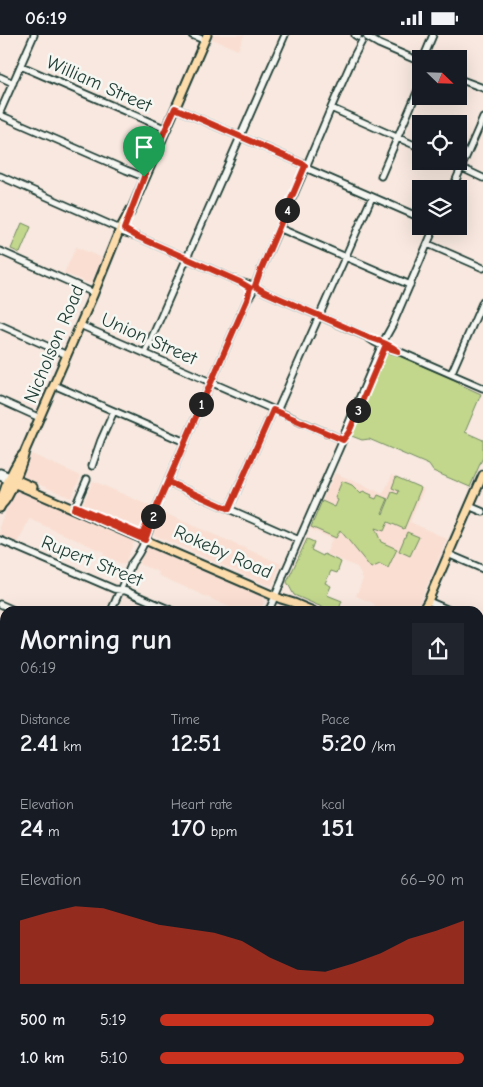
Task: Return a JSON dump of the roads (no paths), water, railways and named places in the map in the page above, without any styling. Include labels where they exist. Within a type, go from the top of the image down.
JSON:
[{"type":"main road","name":"Nicholson Road","points":[[0,507],[6,500],[12,480],[24,459],[25,451],[206,38]]},
{"type":"main road","points":[[426,606],[483,475]]},
{"type":"main road","name":"Rokeby Road","points":[[12,480],[274,594],[286,602],[301,606]]},
{"type":"main road","points":[[425,606],[428,601]]},
{"type":"street","points":[[34,35],[0,114],[144,177]]},
{"type":"street","points":[[192,35],[206,38]]},
{"type":"street","points":[[145,353],[285,35]]},
{"type":"street","points":[[427,50],[433,35]]},
{"type":"street","points":[[113,606],[136,559],[149,519],[154,513],[168,482],[361,37],[412,58]]},
{"type":"street","name":"William Street","points":[[21,66],[166,129]]},
{"type":"street","points":[[0,77],[13,83]]},
{"type":"street","points":[[468,83],[481,89]]},
{"type":"street","points":[[381,176],[412,104]]},
{"type":"street","points":[[175,108],[412,214]]},
{"type":"street","points":[[330,108],[412,144]]},
{"type":"street","points":[[467,155],[483,118]]},
{"type":"street","points":[[466,170],[483,178]]},
{"type":"street","points":[[0,176],[368,337],[374,342],[384,344],[483,388]]},
{"type":"street","points":[[229,509],[372,197]]},
{"type":"street","points":[[279,228],[410,285]]},
{"type":"street","points":[[270,606],[279,579],[283,576],[432,235]]},
{"type":"street","points":[[428,244],[483,268]]},
{"type":"street","points":[[0,251],[94,293]]},
{"type":"street","points":[[451,374],[483,301]]},
{"type":"street","points":[[0,325],[67,355]]},
{"type":"street","name":"Union Street","points":[[80,325],[343,440]]},
{"type":"street","points":[[54,385],[185,442]]},
{"type":"street","points":[[0,400],[40,418]]},
{"type":"street","points":[[92,466],[114,411]]},
{"type":"street","name":"Rokeby Road","points":[[0,472],[12,480]]},
{"type":"street","name":"Rokeby Road","points":[[0,477],[12,480]]},
{"type":"street","points":[[74,507],[87,479]]},
{"type":"street","points":[[168,482],[299,540]]},
{"type":"street","points":[[469,506],[483,512]]},
{"type":"street","name":"Rupert Street","points":[[0,540],[114,589],[126,591],[161,606]]},
{"type":"street","points":[[448,553],[483,569]]},
{"type":"street","points":[[428,601],[440,606]]}]
